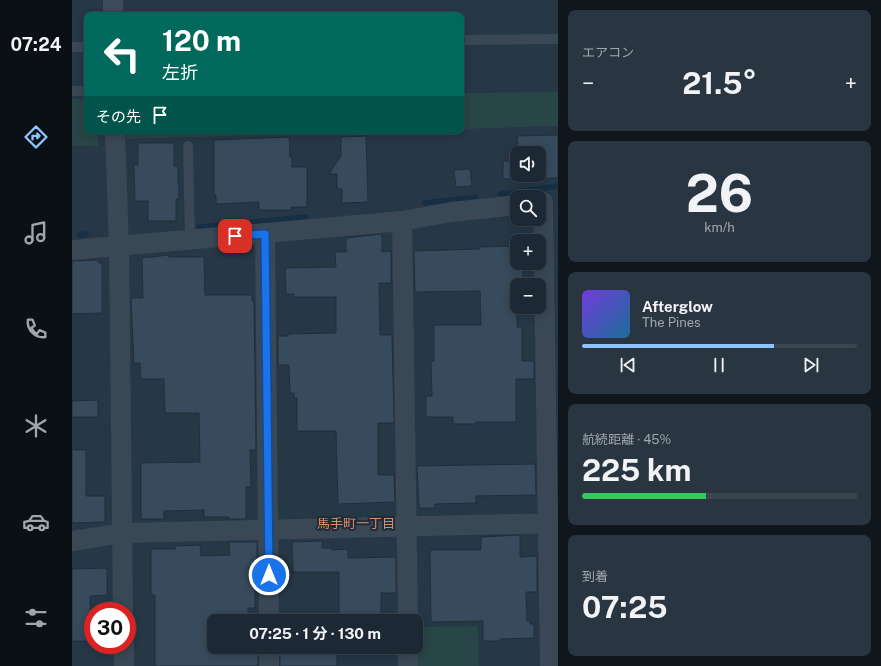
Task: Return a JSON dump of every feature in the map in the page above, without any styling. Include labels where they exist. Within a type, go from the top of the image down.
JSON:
[{"type":"street","points":[[115,134],[119,247],[123,602]]},
{"type":"street","points":[[547,202],[554,523],[550,666]]},
{"type":"street","points":[[72,250],[402,221],[451,212],[510,206]]},
{"type":"street","points":[[402,221],[408,614]]},
{"type":"street","points":[[265,234],[269,614]]},
{"type":"street","points":[[72,541],[122,534],[554,523]]},
{"type":"street","points":[[124,654],[124,666]]},
{"type":"street","points":[[269,654],[269,666]]},
{"type":"street","points":[[408,654],[408,666]]},
{"type":"lane","points":[[464,40],[558,39]]},
{"type":"lane","points":[[72,47],[84,47]]},
{"type":"lane","points":[[72,91],[84,91]]},
{"type":"lane","points":[[188,146],[190,240]]},
{"type":"green space","points":[[558,92],[558,126],[464,129],[464,93]]},
{"type":"green space","points":[[72,99],[84,99],[84,134],[98,134],[98,146],[72,146]]},
{"type":"green space","points":[[126,134],[294,134],[127,139]]},
{"type":"green space","points":[[478,626],[479,666],[417,666],[417,654],[423,654],[423,627]]},
{"type":"building","points":[[558,135],[558,178],[546,178],[546,146],[518,146],[517,136]]},
{"type":"building","points":[[366,136],[368,202],[342,203],[342,189],[337,189],[337,174],[329,174],[341,156],[341,137]]},
{"type":"building","points":[[289,137],[292,167],[307,167],[307,207],[291,207],[291,210],[259,210],[259,202],[216,204],[216,195],[214,195],[214,140]]},
{"type":"building","points":[[138,143],[174,143],[174,166],[178,166],[179,184],[179,199],[176,199],[176,221],[148,221],[148,201],[135,201],[134,165],[138,165]]},
{"type":"building","points":[[503,161],[510,161],[510,179],[503,179]]},
{"type":"building","points":[[470,169],[472,186],[456,187],[454,170]]},
{"type":"building","points":[[382,234],[382,252],[391,251],[391,283],[379,283],[380,335],[392,335],[394,423],[378,423],[378,475],[394,475],[395,502],[338,504],[336,431],[297,431],[297,398],[294,398],[294,393],[290,393],[289,365],[278,365],[278,336],[288,336],[288,334],[336,333],[336,297],[294,297],[294,294],[286,294],[285,268],[336,267],[335,252],[346,252],[346,238]]},
{"type":"building","points":[[510,246],[510,270],[523,270],[523,278],[510,278],[510,314],[517,314],[517,327],[522,327],[522,361],[534,361],[534,379],[516,379],[516,422],[476,422],[476,424],[453,424],[453,417],[426,417],[426,396],[432,396],[431,361],[434,361],[434,325],[481,325],[480,291],[415,292],[414,251],[480,249],[480,247]]},
{"type":"building","points":[[169,255],[169,257],[204,257],[205,295],[252,295],[252,301],[254,301],[256,450],[250,450],[251,487],[246,487],[246,519],[204,517],[204,510],[164,511],[164,519],[141,519],[141,463],[200,462],[199,413],[165,413],[164,379],[141,379],[140,363],[134,363],[131,298],[143,298],[142,258]]},
{"type":"building","points":[[98,260],[99,263],[102,263],[102,313],[72,314],[72,261]]},
{"type":"building","points":[[98,400],[98,417],[72,417],[72,401]]},
{"type":"building","points":[[72,450],[86,450],[86,496],[105,496],[105,522],[72,523]]},
{"type":"building","points":[[535,464],[536,495],[476,496],[476,503],[435,504],[435,508],[419,508],[417,466]]},
{"type":"building","points":[[520,535],[520,557],[537,556],[537,592],[526,592],[527,621],[530,621],[530,624],[534,624],[534,638],[483,641],[483,621],[431,622],[430,550],[481,550],[481,537]]},
{"type":"building","points":[[322,541],[322,548],[332,548],[332,550],[348,549],[348,558],[396,557],[396,593],[381,593],[381,614],[339,614],[339,572],[293,572],[292,542]]},
{"type":"building","points":[[229,542],[257,542],[257,582],[255,582],[255,608],[248,608],[248,614],[207,614],[207,654],[258,654],[258,666],[155,666],[155,595],[151,595],[151,549],[175,549],[175,546],[200,545],[201,556],[230,555]]},
{"type":"building","points":[[107,568],[107,595],[90,596],[90,602],[84,602],[84,641],[72,641],[72,569]]},
{"type":"building","points":[[280,654],[337,654],[337,666],[280,666]]},
{"type":"waterway","points":[[500,194],[558,186]]},
{"type":"waterway","points":[[425,203],[476,197]]},
{"type":"waterway","points":[[199,227],[306,217]]},
{"type":"waterway","points":[[80,235],[86,234]]},
{"type":"tunnel","points":[[113,0],[113,12]]},
{"type":"district","name":"馬手町一丁目","points":[[356,523]]},
{"type":"route","points":[[235,236],[265,234],[269,575]]}]
